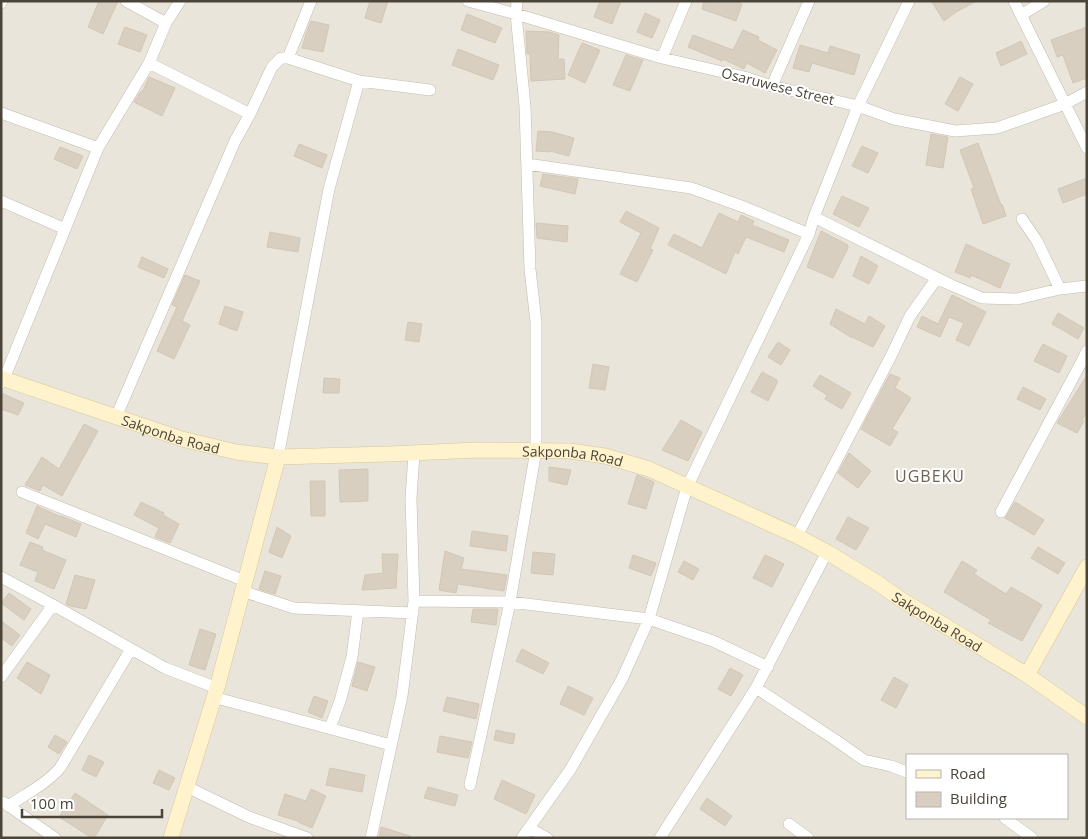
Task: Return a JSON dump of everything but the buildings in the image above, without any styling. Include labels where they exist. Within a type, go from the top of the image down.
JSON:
[{"type":"main road","name":"Sakponba Road","points":[[2,380],[182,439],[236,452],[278,456],[536,450],[570,451],[605,456],[649,470],[797,536],[827,552],[902,600],[1027,674],[1087,717]]},
{"type":"main road","points":[[171,838],[215,693],[278,456]]},
{"type":"main road","points":[[1027,674],[1087,567]]},
{"type":"street","points":[[126,1],[166,23]]},
{"type":"street","points":[[2,380],[98,148],[149,63],[166,23],[180,1]]},
{"type":"street","points":[[288,58],[311,1]]},
{"type":"street","name":"Osaruwese Street","points":[[468,1],[662,58],[858,106],[894,119],[955,131],[997,128],[1065,104],[1087,92]]},
{"type":"street","points":[[470,785],[510,602],[536,450],[536,322],[530,269],[525,106],[516,14],[517,1]]},
{"type":"street","points":[[662,58],[686,1]]},
{"type":"street","points":[[772,86],[809,1]]},
{"type":"street","points":[[522,838],[570,770],[622,679],[649,619],[687,487],[809,234],[858,106],[909,1]]},
{"type":"street","points":[[1014,1],[1087,148]]},
{"type":"street","points":[[1021,15],[1044,1]]},
{"type":"street","points":[[116,417],[235,141],[272,67],[281,58],[288,58],[359,81],[430,90]]},
{"type":"street","points":[[149,63],[250,114]]},
{"type":"street","points":[[278,456],[329,188],[359,81]]},
{"type":"street","points":[[1,114],[98,148]]},
{"type":"street","points":[[526,164],[691,188],[744,207],[809,234]]},
{"type":"street","points":[[1,201],[65,229]]},
{"type":"street","points":[[814,217],[937,278],[982,298],[1017,298],[1060,289],[1087,286]]},
{"type":"street","points":[[1022,219],[1037,241],[1060,289]]},
{"type":"street","points":[[797,536],[910,316],[937,278]]},
{"type":"street","points":[[1001,512],[1087,351]]},
{"type":"street","points":[[371,838],[402,696],[414,607],[411,498],[414,454]]},
{"type":"street","points":[[22,492],[294,608],[358,611],[510,602],[649,619],[713,641],[768,667]]},
{"type":"street","points":[[660,838],[756,688],[827,552]]},
{"type":"street","points":[[1,577],[165,668],[215,693],[391,745]]},
{"type":"street","points":[[1,676],[53,605]]},
{"type":"street","points":[[330,728],[340,701],[352,657],[358,611]]},
{"type":"street","points":[[54,838],[4,804],[48,780],[60,768],[131,649]]},
{"type":"street","points":[[756,688],[864,760],[906,772]]},
{"type":"street","points":[[186,787],[249,817],[307,838]]},
{"type":"street","points":[[1006,819],[1032,838]]},
{"type":"street","points":[[789,824],[808,838]]},
{"type":"street","points":[[529,828],[547,838]]},
{"type":"shaded area","points":[[1,1],[1087,1],[1087,838],[1,838]]},
{"type":"district","name":"UGBEKU","points":[[930,476]]}]
